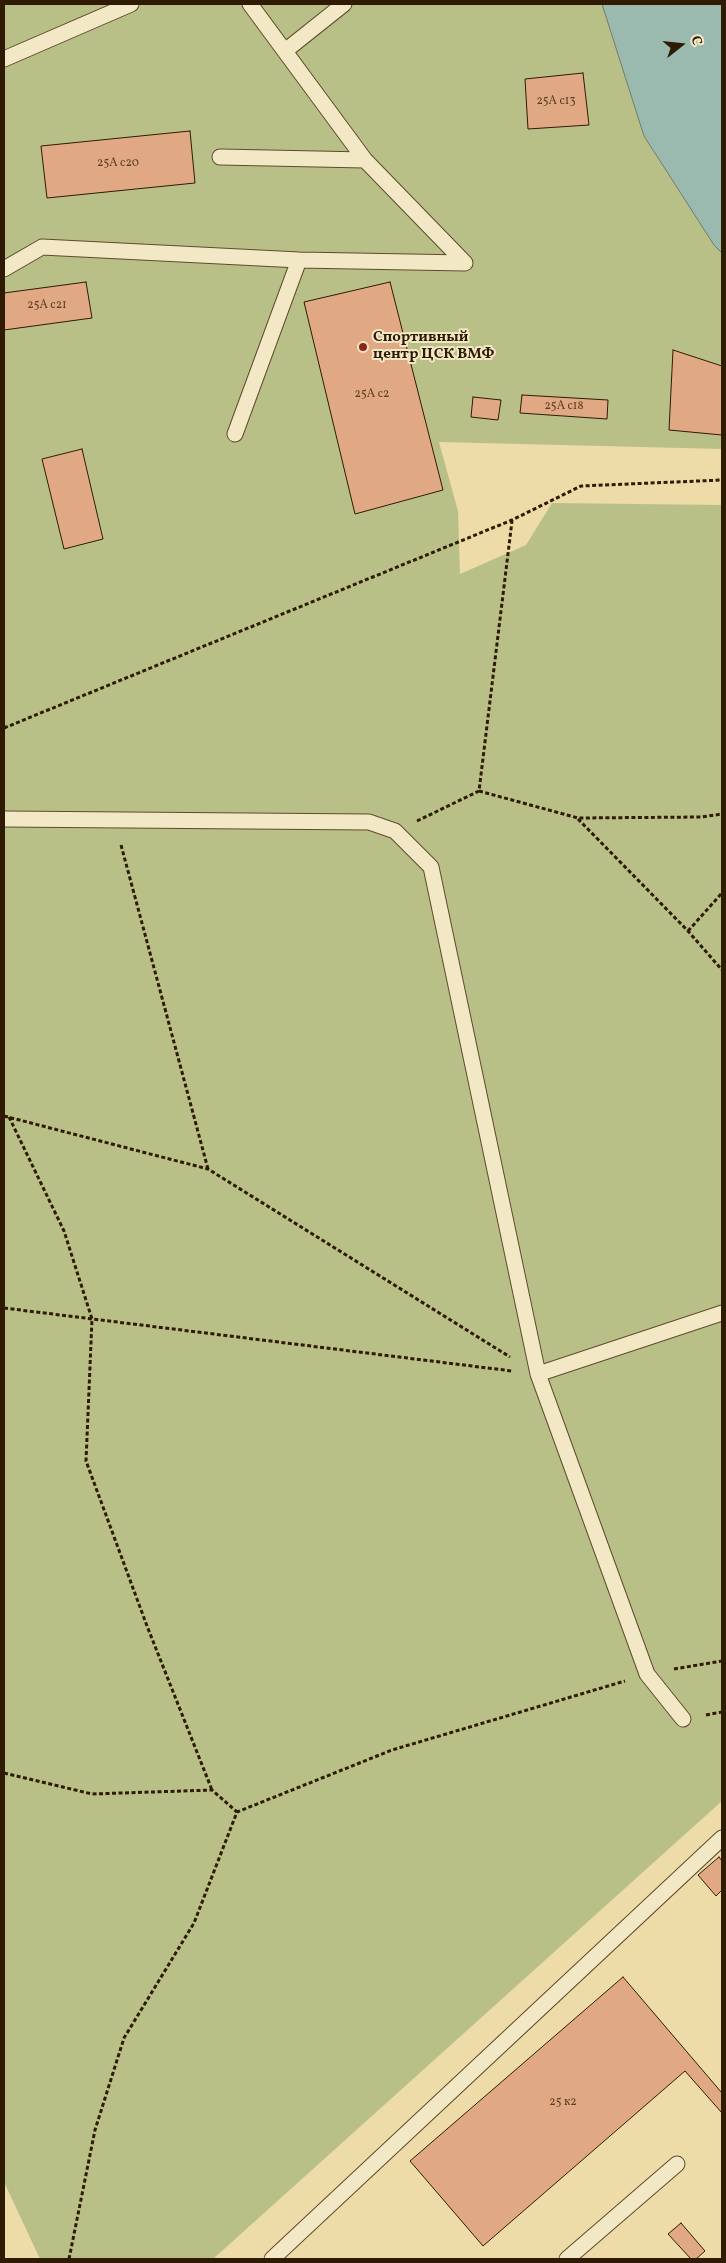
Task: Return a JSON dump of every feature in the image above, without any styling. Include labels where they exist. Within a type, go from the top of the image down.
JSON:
[{"type":"lane","points":[[4,59],[131,4]]},
{"type":"lane","points":[[4,269],[42,247],[299,260],[465,263],[365,160],[250,4]]},
{"type":"lane","points":[[286,51],[344,4]]},
{"type":"lane","points":[[220,157],[365,160]]},
{"type":"lane","points":[[235,434],[299,260]]},
{"type":"lane","points":[[4,819],[369,822],[396,831],[431,867],[538,1374],[647,1674],[683,1719]]},
{"type":"lane","points":[[538,1374],[722,1312]]},
{"type":"lane","points":[[277,2258],[722,1838]]},
{"type":"lane","points":[[567,2259],[677,2164]]},
{"type":"path","points":[[4,728],[512,520],[581,486],[722,480]]},
{"type":"path","points":[[479,791],[512,520]]},
{"type":"path","points":[[396,831],[479,791],[578,818],[701,817],[722,814]]},
{"type":"path","points":[[578,818],[688,931],[722,970]]},
{"type":"path","points":[[114,820],[208,1169]]},
{"type":"path","points":[[688,931],[722,893]]},
{"type":"path","points":[[4,1116],[208,1169],[538,1374]]},
{"type":"path","points":[[8,1117],[64,1231],[92,1319],[86,1461],[147,1626],[212,1790],[237,1812]]},
{"type":"path","points":[[4,1308],[538,1374]]},
{"type":"path","points":[[69,2259],[95,2130],[124,2038],[194,1923],[237,1812],[392,1750],[647,1674],[722,1661]]},
{"type":"path","points":[[4,1773],[92,1794],[212,1790]]},
{"type":"green space","points":[[4,4],[602,4],[644,136],[714,245],[722,253],[722,449],[439,442],[458,511],[460,574],[526,545],[552,503],[722,505],[722,1801],[213,2259],[40,2259],[4,2182]]},
{"type":"water","points":[[602,4],[722,4],[722,253],[714,245],[644,136]]},
{"type":"building","points":[[583,73],[589,125],[528,129],[525,79]]},
{"type":"building","points":[[190,131],[195,183],[47,198],[41,146]]},
{"type":"building","points":[[86,282],[92,318],[4,330],[4,293]]},
{"type":"building","points":[[390,282],[443,490],[355,514],[304,302]]},
{"type":"building","points":[[673,350],[722,366],[722,435],[669,430]]},
{"type":"building","points":[[522,395],[608,400],[607,419],[520,413]]},
{"type":"building","points":[[473,397],[501,400],[498,420],[471,417]]},
{"type":"building","points":[[82,449],[103,539],[64,549],[42,459]]},
{"type":"building","points":[[719,1857],[722,1861],[722,1890],[716,1896],[698,1875]]},
{"type":"building","points":[[623,1977],[722,2093],[722,2113],[685,2071],[483,2246],[410,2161]]},
{"type":"building","points":[[681,2223],[705,2251],[696,2259],[691,2259],[668,2234]]},
{"type":"place","name":"Спортивный центр ЦСК ВМФ","points":[[363,347]]}]
